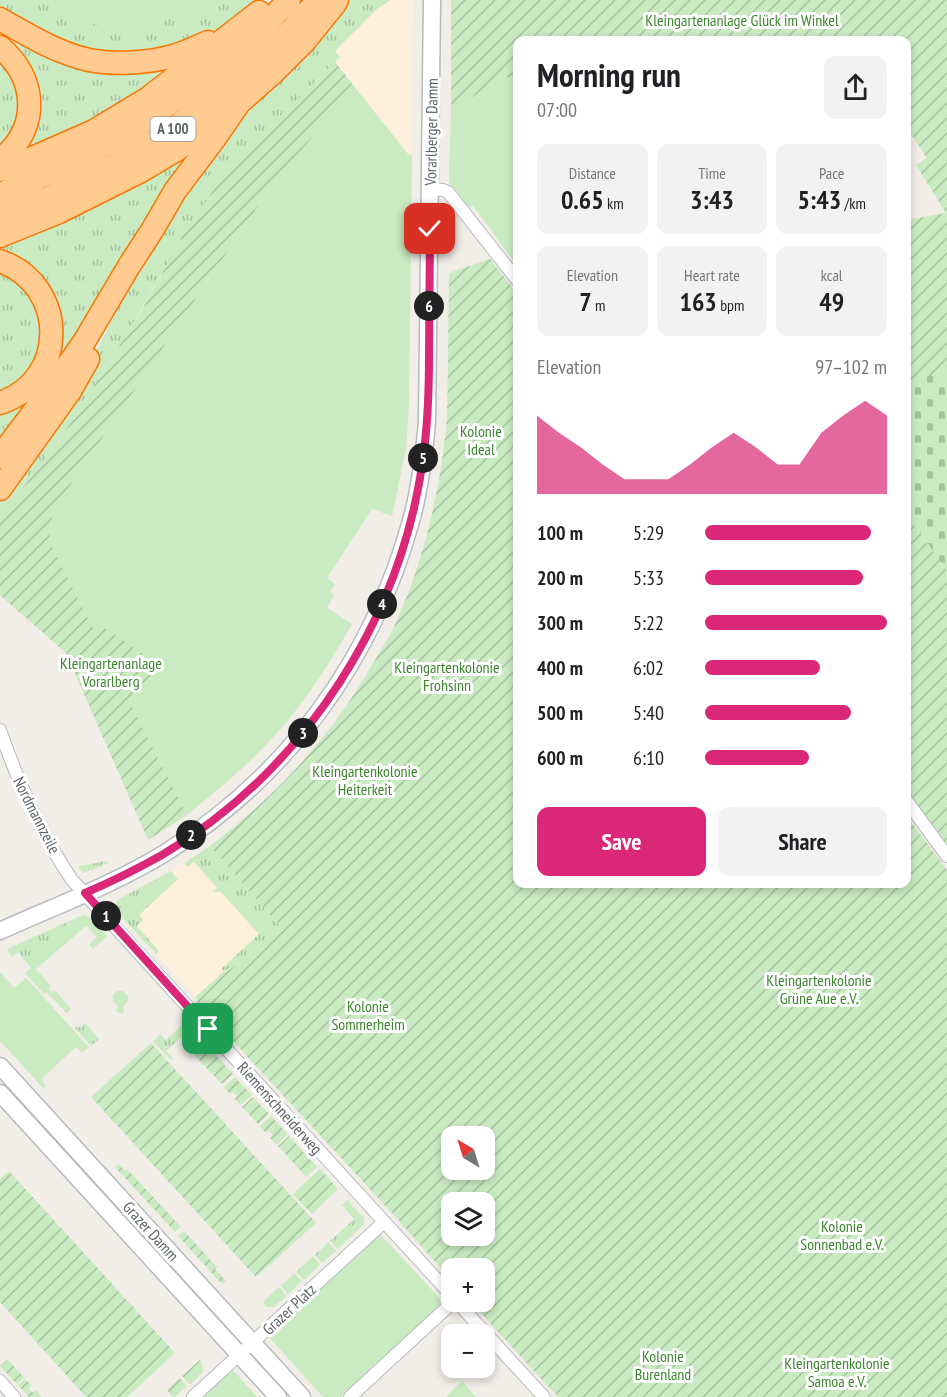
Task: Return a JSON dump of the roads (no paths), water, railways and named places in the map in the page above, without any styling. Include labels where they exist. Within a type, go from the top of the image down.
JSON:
[{"type":"highway","points":[[0,170],[94,131],[147,99],[275,0]]},
{"type":"highway","name":"A 100","points":[[0,194],[40,178],[93,152],[146,120],[212,71],[252,37],[289,0]]},
{"type":"highway","name":"A 100","points":[[0,215],[48,198],[112,166],[172,130],[250,68],[292,29],[318,0]]},
{"type":"highway","points":[[0,236],[59,212],[140,172],[172,153],[239,103],[273,73],[304,42],[337,0]]},
{"type":"highway","points":[[0,19],[45,44],[69,53],[89,60],[122,63],[174,56],[239,28]]},
{"type":"highway","points":[[0,47],[14,60],[24,77],[30,103],[23,134],[16,145],[0,160]]},
{"type":"highway","points":[[0,457],[84,342],[175,191],[239,103]]},
{"type":"highway","points":[[0,489],[70,391],[131,280],[153,229]]},
{"type":"highway","points":[[0,261],[13,266],[28,277],[39,291],[47,305],[52,337],[45,365],[37,377],[26,389],[0,403]]},
{"type":"street","name":"Vorarlberger Damm","points":[[0,931],[127,874],[163,854],[227,809],[278,762],[321,710],[353,662],[373,625],[405,543],[417,497],[424,451],[428,406],[432,0]]},
{"type":"street","points":[[430,189],[447,192],[513,275]]},
{"type":"street","name":"Nordmannzeile","points":[[0,730],[33,811],[72,880],[85,893]]},
{"type":"street","points":[[911,807],[947,856]]},
{"type":"street","name":"Riemenschneiderweg","points":[[85,893],[441,1284]]},
{"type":"street","name":"Grazer Damm","points":[[0,1066],[303,1397]]},
{"type":"street","name":"Grazer Damm","points":[[0,1093],[279,1397]]},
{"type":"street","points":[[21,1116],[34,1104]]},
{"type":"street","name":"Grazer Platz","points":[[193,1397],[384,1222]]},
{"type":"street","points":[[350,1397],[444,1312]]},
{"type":"street","points":[[464,1312],[544,1397]]},
{"type":"street","points":[[0,1382],[14,1397]]},
{"type":"park label","name":"Kleingartenanlage Glück im Winkel","points":[[742,20]]},
{"type":"park label","name":"Kolonie Ideal","points":[[481,440]]},
{"type":"park label","name":"Kleingartenanlage Vorarlberg","points":[[111,672]]},
{"type":"park label","name":"Kleingartenkolonie Frohsinn","points":[[447,676]]},
{"type":"park label","name":"Kleingartenkolonie Heiterkeit","points":[[365,780]]},
{"type":"park label","name":"Kleingartenkolonie Grüne Aue e.V.","points":[[819,989]]},
{"type":"park label","name":"Kolonie Sommerheim","points":[[368,1015]]},
{"type":"park label","name":"Kolonie Sonnenbad e.V.","points":[[842,1235]]},
{"type":"park label","name":"Kolonie Burenland","points":[[663,1365]]},
{"type":"park label","name":"Kleingartenkolonie Samoa e.V.","points":[[837,1372]]}]
